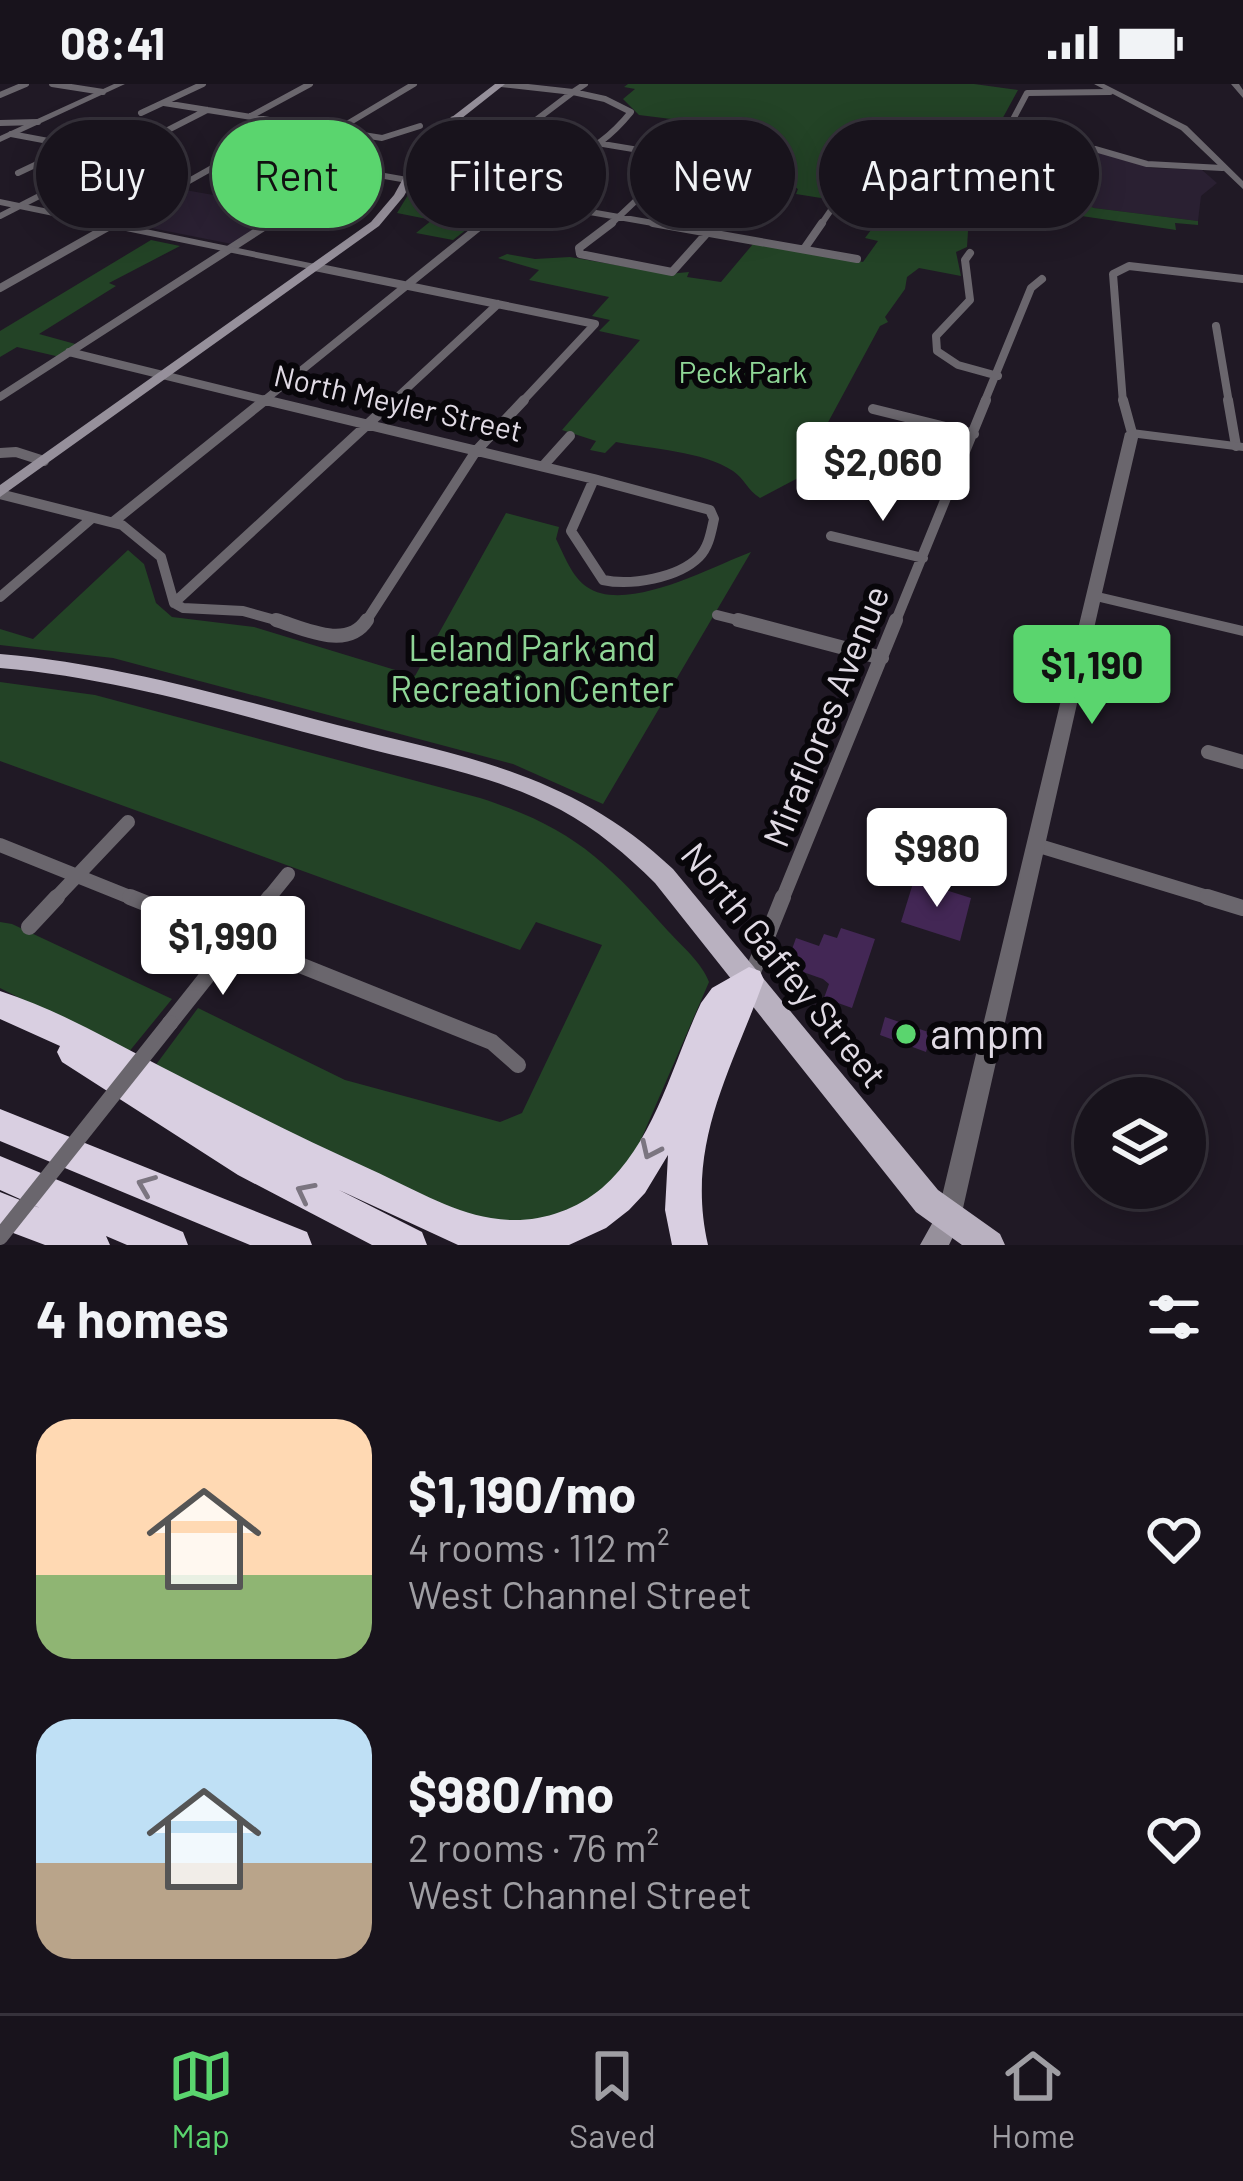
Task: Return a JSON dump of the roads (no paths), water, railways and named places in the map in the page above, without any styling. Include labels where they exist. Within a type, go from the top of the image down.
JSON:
[{"type":"highway","points":[[7,1008],[32,1015],[286,1149],[440,1220],[488,1236],[526,1238],[572,1226],[629,1186],[649,1154],[712,1013],[723,997],[749,980]]},
{"type":"highway","points":[[690,1245],[680,1196],[682,1155],[749,980]]},
{"type":"highway","points":[[7,1008],[192,1130],[409,1245]]},
{"type":"highway","points":[[0,1125],[294,1245]]},
{"type":"highway","points":[[0,1173],[170,1245]]},
{"type":"highway","points":[[0,1210],[92,1245]]},
{"type":"main road","points":[[0,493],[385,216],[429,139],[501,84]]},
{"type":"main road","name":"North Gaffey Street","points":[[0,661],[71,667],[142,682],[541,790],[590,816],[664,876],[858,1119],[943,1236],[989,1245]]},
{"type":"street","points":[[0,95],[26,84]]},
{"type":"street","points":[[52,84],[103,92]]},
{"type":"street","points":[[42,120],[121,84]]},
{"type":"street","points":[[141,113],[203,84]]},
{"type":"street","points":[[250,117],[310,84]]},
{"type":"street","points":[[354,120],[414,84]]},
{"type":"street","points":[[501,84],[618,102],[630,116],[606,136]]},
{"type":"street","points":[[536,120],[585,84]]},
{"type":"street","points":[[1098,84],[1184,128],[1243,186]]},
{"type":"street","points":[[1235,84],[1243,96]]},
{"type":"street","points":[[1016,120],[1013,116],[1027,93],[1110,92]]},
{"type":"street","points":[[164,103],[271,120]]},
{"type":"street","points":[[0,216],[208,110]]},
{"type":"street","points":[[453,119],[459,120]]},
{"type":"street","points":[[0,123],[36,122]]},
{"type":"street","points":[[0,139],[36,123]]},
{"type":"street","points":[[11,134],[75,146],[18,173]]},
{"type":"street","points":[[606,143],[704,155],[717,163],[709,171],[644,193],[579,248],[580,254],[672,272],[713,228]]},
{"type":"street","points":[[1099,150],[1147,164],[1222,168]]},
{"type":"street","points":[[382,176],[405,180]]},
{"type":"street","points":[[0,202],[36,210]]},
{"type":"street","points":[[606,215],[857,259]]},
{"type":"street","points":[[803,249],[819,227]]},
{"type":"street","points":[[0,288],[106,228]]},
{"type":"street","points":[[0,493],[113,522],[161,557],[174,603],[184,608],[243,611],[337,638],[352,635],[372,618],[476,451],[595,326],[120,228]]},
{"type":"street","points":[[0,397],[263,228]]},
{"type":"street","points":[[113,522],[478,228]]},
{"type":"street","points":[[970,254],[964,260],[970,300],[936,336],[937,351],[958,365],[998,376]]},
{"type":"street","points":[[943,1236],[1132,433],[1124,411],[1113,274],[1129,266],[1243,279]]},
{"type":"street","name":"Miraflores Avenue","points":[[749,980],[1030,288],[1042,279]]},
{"type":"street","points":[[174,603],[498,304]]},
{"type":"street","points":[[1132,433],[1240,447],[1216,326]]},
{"type":"street","name":"North Meyler Street","points":[[69,352],[543,466],[696,504],[714,519],[700,557],[634,583],[602,580],[571,531],[595,479]]},
{"type":"street","points":[[873,409],[974,434]]},
{"type":"street","points":[[543,466],[570,436]]},
{"type":"street","points":[[0,453],[16,452],[44,461]]},
{"type":"street","points":[[841,470],[949,495]]},
{"type":"street","points":[[0,597],[91,519]]},
{"type":"street","points":[[831,536],[923,558]]},
{"type":"street","points":[[1095,596],[1243,632]]},
{"type":"street","points":[[717,615],[882,658]]},
{"type":"street","points":[[1208,752],[1243,762]]},
{"type":"street","points":[[28,926],[128,822]]},
{"type":"street","points":[[0,845],[492,1042],[518,1065]]},
{"type":"street","points":[[1036,845],[1243,908]]},
{"type":"street","points":[[0,1237],[288,874]]},
{"type":"place","name":"ampm","points":[[906,1034]]},
{"type":"park label","name":"Peck Park","points":[[743,373]]},
{"type":"park label","name":"Leland Park and Recreation Center","points":[[532,668]]}]
